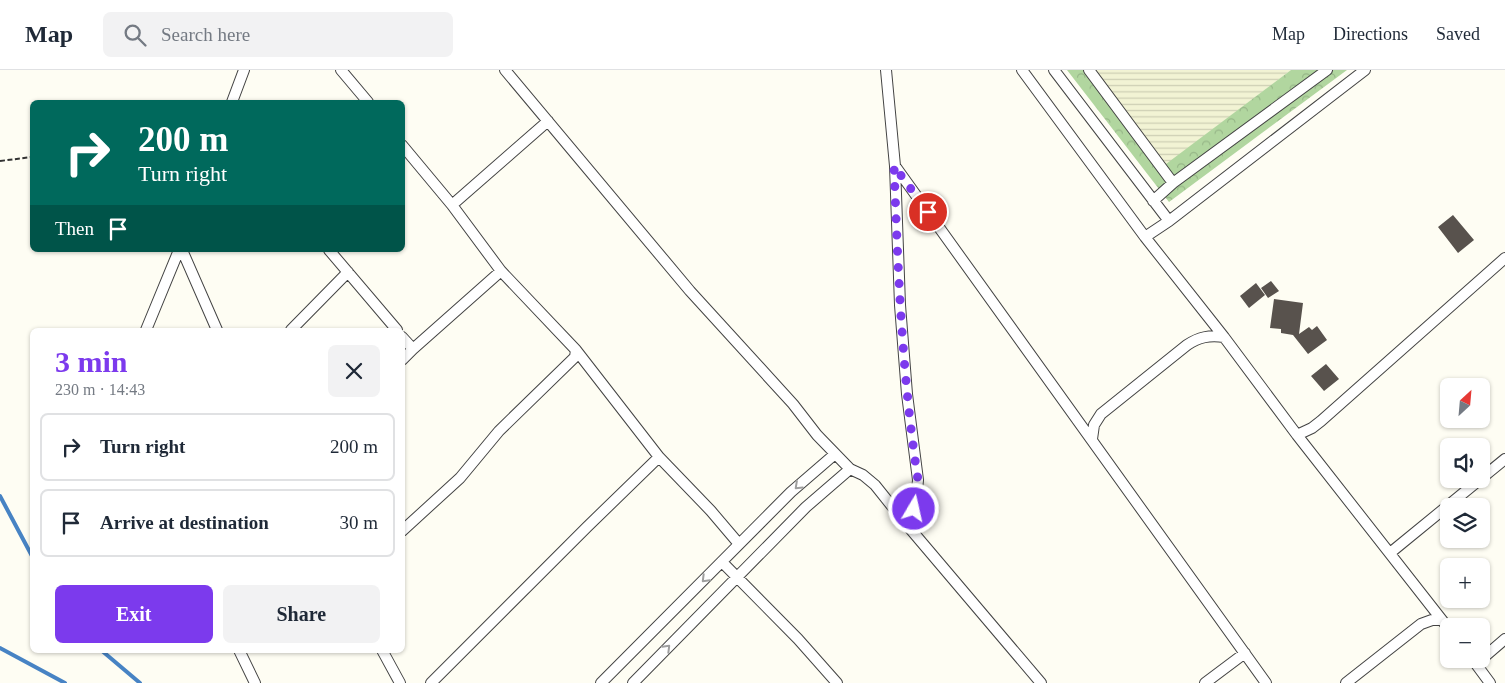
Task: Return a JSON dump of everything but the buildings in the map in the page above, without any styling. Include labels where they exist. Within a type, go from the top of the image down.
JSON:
[{"type":"street","points":[[233,100],[244,70]]},
{"type":"street","points":[[341,70],[366,100]]},
{"type":"street","points":[[505,70],[690,291],[793,404],[817,435],[835,454],[850,469],[863,475],[875,485],[1041,683]]},
{"type":"street","points":[[886,70],[894,166],[900,305],[907,394],[918,480],[916,501],[907,525]]},
{"type":"street","points":[[1022,70],[1145,237],[1440,618]]},
{"type":"street","points":[[1054,70],[1168,221]]},
{"type":"street","points":[[1089,70],[1173,183]]},
{"type":"street","points":[[1153,201],[1173,183],[1327,70]]},
{"type":"street","points":[[1145,237],[1366,70]]},
{"type":"street","points":[[452,205],[548,121]]},
{"type":"street","points":[[405,149],[452,205],[501,271],[576,350],[659,457],[711,511],[739,544]]},
{"type":"street","points":[[894,166],[1073,412],[1266,683]]},
{"type":"street","points":[[147,328],[179,252]]},
{"type":"street","points":[[181,252],[216,328]]},
{"type":"street","points":[[331,252],[395,328]]},
{"type":"street","points":[[1297,435],[1312,428],[1321,421],[1505,258]]},
{"type":"street","points":[[405,357],[501,271]]},
{"type":"street","points":[[293,328],[348,272]]},
{"type":"street","points":[[1092,439],[1094,426],[1100,414],[1195,340],[1204,337],[1224,337]]},
{"type":"street","points":[[405,340],[413,349]]},
{"type":"street","points":[[405,528],[460,478],[500,431],[575,357],[576,350]]},
{"type":"street","points":[[1073,412],[1086,416],[1100,414]]},
{"type":"street","points":[[602,683],[790,492],[835,454]]},
{"type":"street","points":[[431,683],[659,457]]},
{"type":"street","points":[[1390,553],[1505,460]]},
{"type":"street","points":[[633,683],[806,507],[850,469]]},
{"type":"street","points":[[722,562],[798,639],[837,683]]},
{"type":"street","points":[[1346,683],[1421,624],[1432,620],[1440,620]]},
{"type":"street","points":[[1490,650],[1505,639]]},
{"type":"street","points":[[240,653],[255,683]]},
{"type":"street","points":[[384,653],[400,683]]},
{"type":"street","points":[[1205,683],[1245,653]]},
{"type":"street","points":[[1479,668],[1490,683]]},
{"type":"path","points":[[0,161],[30,157]]},
{"type":"green space","points":[[1067,70],[1089,70],[1162,167],[1291,70],[1347,70],[1169,202]]},
{"type":"green space","points":[[1089,70],[1291,70],[1162,168]]},
{"type":"waterway","points":[[0,496],[30,552]]},
{"type":"waterway","points":[[0,648],[65,683]]},
{"type":"waterway","points":[[105,653],[140,683]]},
{"type":"route","points":[[914,509],[918,480],[907,394],[900,305],[894,166],[928,212]]}]
